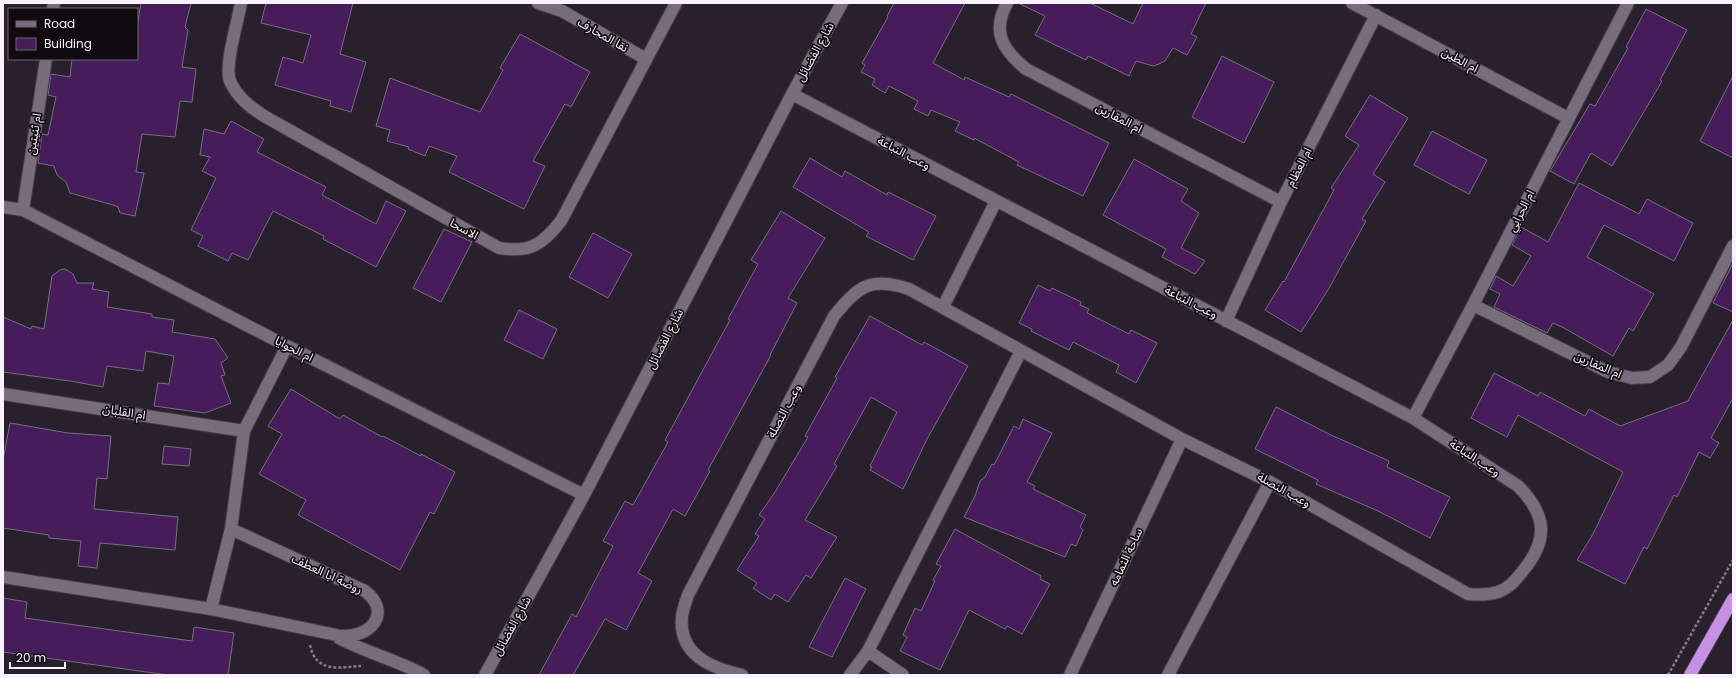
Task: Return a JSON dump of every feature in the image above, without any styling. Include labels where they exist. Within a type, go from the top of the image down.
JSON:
[{"type":"highway","points":[[1690,675],[1733,599]]},
{"type":"street","name":"الاسحا","points":[[241,3],[228,67],[230,81],[241,99],[264,116],[471,233],[499,248],[516,251],[533,247],[549,236],[561,221],[676,3]]},
{"type":"street","name":"نقا المحارف","points":[[538,3],[562,12],[646,59]]},
{"type":"street","name":"شارع الفضائل","points":[[486,675],[584,495],[792,94],[842,3]]},
{"type":"street","name":"ام المقارين","points":[[1007,3],[999,27],[1001,41],[1011,57],[1026,69],[1282,202]]},
{"type":"street","name":"ام الطين","points":[[1352,3],[1568,118]]},
{"type":"street","name":"ام الحرابي","points":[[1413,418],[1473,305],[1628,3]]},
{"type":"street","name":"ام العظام","points":[[1226,321],[1282,202],[1376,15]]},
{"type":"street","name":"ام ثنيتين","points":[[23,210],[46,60]]},
{"type":"street","name":"وعب النباعة","points":[[792,94],[1413,418],[1518,486],[1530,499],[1538,512],[1540,524],[1541,538],[1535,553]]},
{"type":"street","points":[[943,307],[996,201]]},
{"type":"street","name":"ام الحوايا","points":[[3,207],[23,210],[287,346],[584,495]]},
{"type":"street","name":"ام المقارين","points":[[1473,305],[1608,372],[1632,378],[1650,377],[1668,365],[1681,347],[1733,246]]},
{"type":"street","name":"وعب النصلة","points":[[742,675],[708,665],[692,652],[684,634],[682,616],[688,595],[834,316],[851,296],[868,285],[889,283],[909,289],[1182,438],[1270,482],[1468,594],[1486,595],[1499,592],[1510,586],[1528,565],[1535,553]]},
{"type":"street","points":[[211,609],[231,529],[244,430],[287,346]]},
{"type":"street","points":[[850,675],[868,651],[1021,351]]},
{"type":"street","name":"ام القلبان","points":[[3,394],[244,430]]},
{"type":"street","name":"ساحة الثمامه","points":[[1070,675],[1182,438]]},
{"type":"street","points":[[1168,675],[1270,482]]},
{"type":"street","name":"روضة ابا العطف","points":[[3,577],[211,609],[332,635],[352,637],[362,634],[371,627],[378,610],[372,596],[365,591],[231,529]]},
{"type":"street","points":[[332,635],[359,649],[403,663],[424,675]]},
{"type":"street","points":[[868,651],[903,675]]},
{"type":"path","points":[[1668,675],[1733,560]]},
{"type":"path","points":[[307,630],[311,649],[317,659],[326,667],[339,669],[365,665]]},
{"type":"building","points":[[141,3],[191,3],[185,27],[188,30],[182,67],[196,69],[192,102],[180,101],[175,137],[142,134],[136,172],[144,173],[135,216],[120,213],[118,207],[113,205],[70,193],[66,182],[57,175],[54,166],[38,163],[42,134],[48,135],[56,97],[48,95],[51,74],[70,77],[72,60],[138,60],[138,21]]},
{"type":"building","points":[[266,3],[353,3],[340,54],[366,62],[351,112],[330,106],[331,101],[275,85],[283,57],[303,63],[311,35],[261,23]]},
{"type":"building","points":[[894,3],[965,3],[933,63],[964,80],[965,77],[1009,97],[1011,94],[1109,143],[1083,196],[1017,165],[1019,162],[974,138],[974,140],[955,131],[960,122],[931,110],[928,116],[914,109],[918,101],[889,86],[885,93],[872,85],[875,79],[861,72],[865,65],[862,63],[888,17],[887,16]]},
{"type":"building","points":[[1018,3],[1090,3],[1133,24],[1143,3],[1206,3],[1191,34],[1197,37],[1187,55],[1173,48],[1165,61],[1159,64],[1153,66],[1136,61],[1129,76],[1088,56],[1086,60],[1035,35],[1045,16]]},
{"type":"building","points":[[1646,9],[1687,30],[1660,80],[1662,81],[1612,166],[1591,153],[1574,184],[1550,171],[1590,104],[1595,106],[1628,48],[1626,47]]},
{"type":"building","points":[[520,34],[590,72],[571,107],[565,104],[533,161],[545,166],[524,209],[449,172],[457,156],[429,146],[425,156],[408,149],[409,147],[387,141],[390,130],[376,126],[390,78],[480,112],[503,70],[500,68]]},
{"type":"building","points":[[1222,56],[1274,82],[1244,143],[1192,117]]},
{"type":"building","points":[[1733,76],[1733,158],[1700,141]]},
{"type":"building","points":[[1370,95],[1408,118],[1373,174],[1385,182],[1362,219],[1366,221],[1328,290],[1301,332],[1265,310],[1283,281],[1284,282],[1334,190],[1331,188],[1359,145],[1345,136]]},
{"type":"building","points":[[231,121],[264,139],[257,152],[326,187],[322,195],[376,224],[386,201],[406,211],[376,267],[323,239],[324,236],[273,211],[248,260],[232,253],[228,261],[198,246],[203,236],[191,230],[216,178],[202,171],[210,157],[200,155],[204,129],[224,134]]},
{"type":"building","points":[[1432,131],[1487,160],[1469,194],[1414,165]]},
{"type":"building","points":[[810,158],[842,177],[845,171],[887,195],[888,192],[936,216],[913,260],[866,236],[869,232],[793,187]]},
{"type":"building","points":[[1134,159],[1188,189],[1181,201],[1199,213],[1181,248],[1205,261],[1195,274],[1162,257],[1166,249],[1103,215]]},
{"type":"building","points":[[1579,183],[1639,214],[1647,199],[1693,223],[1674,261],[1604,225],[1587,257],[1654,294],[1633,331],[1629,328],[1613,356],[1553,323],[1547,333],[1494,307],[1500,294],[1490,289],[1496,276],[1513,286],[1531,256],[1512,245],[1521,227],[1548,242]]},
{"type":"building","points":[[781,211],[825,238],[788,298],[797,303],[771,355],[708,470],[710,471],[685,516],[673,509],[638,573],[652,581],[626,630],[605,619],[573,675],[539,675],[572,614],[576,617],[613,546],[603,541],[625,501],[633,505],[668,442],[665,440],[730,320],[728,319],[758,264],[751,260]]},
{"type":"building","points":[[444,229],[472,242],[441,302],[413,288]]},
{"type":"building","points":[[593,233],[632,254],[608,298],[569,277]]},
{"type":"building","points":[[1733,263],[1733,312],[1713,303]]},
{"type":"building","points":[[65,269],[73,274],[77,283],[94,283],[92,289],[109,292],[107,307],[152,314],[152,317],[174,320],[172,332],[215,339],[228,358],[221,363],[225,375],[221,376],[231,403],[205,413],[154,406],[158,383],[169,384],[174,356],[146,351],[143,371],[107,366],[103,387],[3,372],[3,317],[31,329],[32,326],[44,329],[52,276],[60,270]]},
{"type":"building","points":[[1038,285],[1050,291],[1052,288],[1081,302],[1080,305],[1089,309],[1087,313],[1129,334],[1131,330],[1157,343],[1136,383],[1116,372],[1119,365],[1073,342],[1069,350],[1031,331],[1032,329],[1019,323]]},
{"type":"building","points":[[519,310],[557,329],[543,359],[504,340]]},
{"type":"building","points":[[870,316],[922,345],[924,342],[968,366],[927,439],[903,489],[870,470],[872,467],[870,466],[897,412],[871,397],[834,464],[837,466],[805,520],[837,537],[811,578],[806,575],[788,602],[775,594],[771,600],[753,588],[757,583],[737,570],[759,536],[755,534],[765,519],[759,515],[775,492],[808,437],[805,436],[837,378],[835,377]]},
{"type":"building","points":[[1733,320],[1733,398],[1711,438],[1719,443],[1710,458],[1699,452],[1677,497],[1674,495],[1647,549],[1644,547],[1625,584],[1577,560],[1593,534],[1623,472],[1518,415],[1507,437],[1471,418],[1494,373],[1538,396],[1540,392],[1585,416],[1589,409],[1620,426],[1688,401]]},
{"type":"building","points":[[291,389],[340,419],[343,415],[382,437],[383,436],[421,456],[421,454],[455,472],[434,514],[430,512],[400,570],[298,515],[306,500],[259,474],[282,434],[268,426]]},
{"type":"building","points":[[1276,407],[1329,434],[1389,461],[1387,467],[1450,497],[1430,538],[1378,511],[1316,484],[1318,480],[1255,449]]},
{"type":"building","points":[[1023,419],[1052,433],[1027,482],[1035,486],[1033,489],[1086,515],[1080,527],[1083,530],[1076,546],[1071,544],[1065,557],[964,517],[975,496],[980,481],[985,477],[992,464],[994,465],[1014,426],[1019,429]]},
{"type":"building","points":[[10,423],[68,433],[111,436],[107,479],[97,478],[94,509],[178,517],[175,550],[100,543],[97,568],[78,566],[81,541],[49,538],[49,535],[3,528],[3,460]]},
{"type":"building","points":[[164,446],[191,449],[189,466],[162,464]]},
{"type":"building","points":[[955,529],[1041,576],[1040,579],[1050,584],[1022,634],[1007,626],[1005,629],[969,610],[940,670],[900,651],[907,637],[903,635],[915,608],[921,611],[935,581],[933,580],[941,566],[936,564]]},
{"type":"building","points":[[845,578],[866,589],[832,657],[809,647]]},
{"type":"building","points":[[3,598],[27,602],[25,618],[192,641],[194,627],[234,633],[228,675],[168,675],[3,652]]}]
